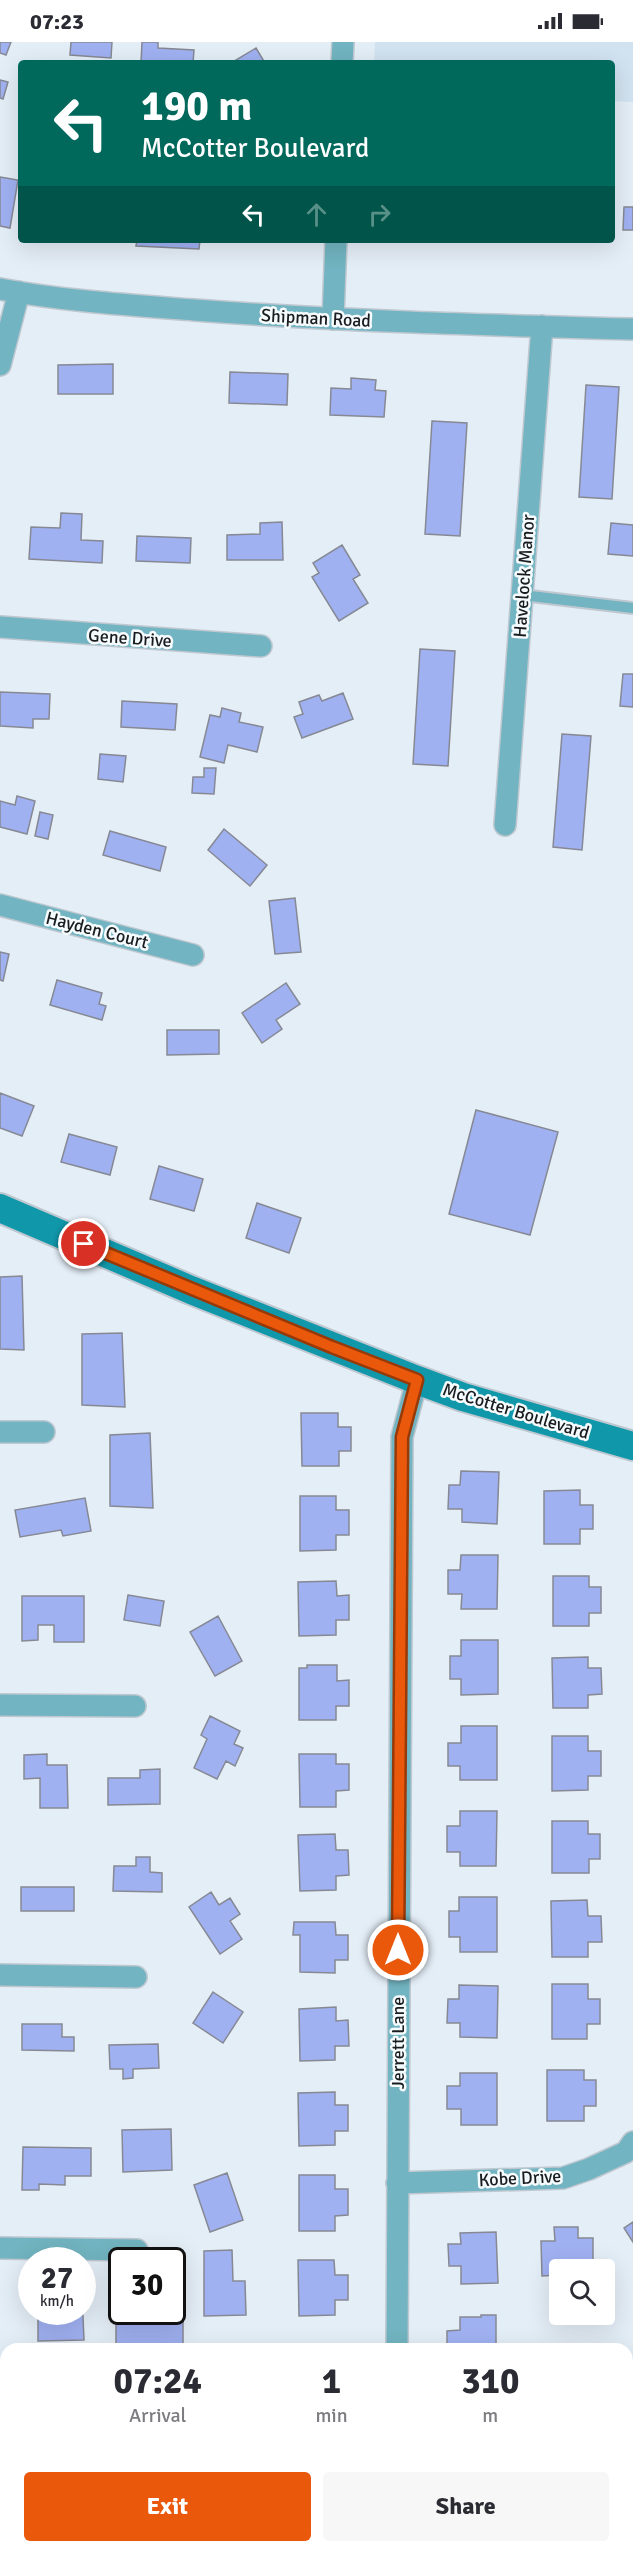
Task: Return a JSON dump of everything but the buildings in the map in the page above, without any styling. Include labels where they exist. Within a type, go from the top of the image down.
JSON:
[{"type":"street","points":[[342,60],[343,42]]},
{"type":"street","points":[[333,319],[336,243]]},
{"type":"street","points":[[0,365],[10,290]]},
{"type":"street","name":"Shipman Road","points":[[10,290],[170,308],[396,323],[633,329]]},
{"type":"street","name":"Havelock Manor","points":[[505,825],[542,326]]},
{"type":"street","name":"Gene Drive","points":[[0,627],[261,646]]},
{"type":"street","name":"Hayden Court","points":[[0,905],[193,955]]},
{"type":"street","name":"McCotter Boulevard","points":[[0,1208],[191,1290],[417,1380],[463,1397],[633,1446]]},
{"type":"street","name":"Jerrett Lane","points":[[397,2343],[402,1437],[417,1380]]},
{"type":"street","points":[[0,1432],[44,1432]]},
{"type":"street","points":[[0,1705],[135,1706]]},
{"type":"street","points":[[0,1975],[136,1977]]},
{"type":"street","name":"Kobe Drive","points":[[397,2183],[563,2178],[626,2152],[633,2142]]},
{"type":"street","points":[[0,2248],[108,2250]]},
{"type":"lane","points":[[522,595],[633,608]]},
{"type":"shaded area","points":[[375,42],[633,42],[633,102],[615,101],[615,60],[374,60]]},
{"type":"route","points":[[84,1244],[191,1290],[417,1380],[402,1437],[398,1950]]}]
